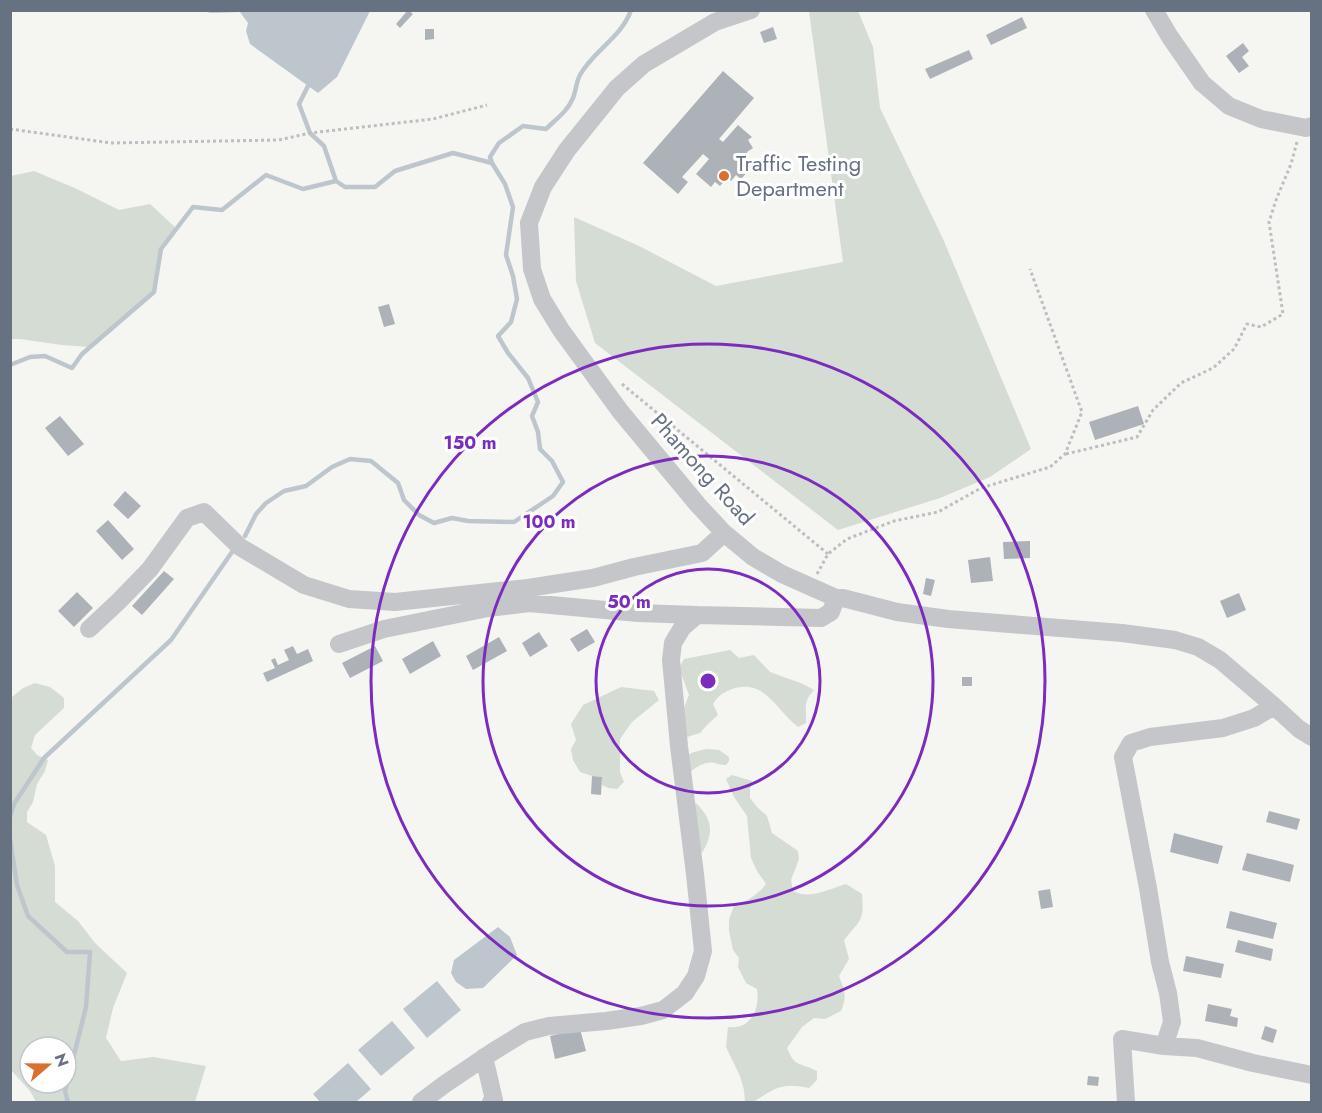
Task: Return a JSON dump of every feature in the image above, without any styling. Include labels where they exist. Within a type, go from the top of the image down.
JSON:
[{"type":"street","name":"Phamong Road","points":[[751,10],[715,22],[644,64],[617,88],[567,150],[543,187],[529,223],[532,268],[542,299],[561,330],[620,411],[724,533],[753,557],[782,574],[836,598],[897,612],[1122,633],[1175,640],[1198,647],[1220,660],[1311,737]]},
{"type":"street","points":[[1154,10],[1202,83],[1229,106],[1261,118],[1309,127]]},
{"type":"street","points":[[89,629],[150,569],[187,518],[204,512],[240,547],[304,585],[349,599],[395,602],[528,588],[593,578],[702,553],[724,533]]},
{"type":"street","points":[[339,644],[384,629],[488,608],[529,603],[638,613],[821,618],[831,612],[836,598]]},
{"type":"street","points":[[421,1102],[484,1057],[525,1032],[549,1026],[641,1016],[663,1010],[685,993],[696,976],[703,951],[671,660],[673,644],[682,628],[697,615]]},
{"type":"street","points":[[1164,1046],[1172,1022],[1123,757],[1131,743],[1150,737],[1223,728],[1254,718],[1274,706]]},
{"type":"street","points":[[1126,1102],[1122,1039],[1164,1046],[1197,1048],[1253,1064],[1311,1075]]},
{"type":"street","points":[[484,1057],[494,1100],[491,1102]]},
{"type":"path","points":[[10,129],[111,143],[279,140],[310,133],[434,119],[487,105]]},
{"type":"path","points":[[1065,454],[1137,437],[1153,410],[1182,383],[1213,368],[1234,349],[1248,324],[1261,327],[1283,314],[1269,222],[1291,164],[1296,144],[1309,127]]},
{"type":"path","points":[[810,587],[828,554],[847,539],[894,521],[938,513],[981,488],[1050,467],[1065,454],[1082,412],[1030,269]]},
{"type":"path","points":[[622,384],[828,554]]},
{"type":"shaded area","points":[[370,10],[337,77],[318,93],[250,44],[246,31],[248,23],[240,12],[202,11]]},
{"type":"shaded area","points":[[809,11],[858,11],[873,47],[880,108],[943,239],[1031,449],[990,477],[940,498],[838,530],[595,343],[576,281],[574,217],[639,246],[716,286],[843,262]]},
{"type":"shaded area","points":[[34,171],[119,210],[150,204],[176,228],[161,249],[154,292],[90,347],[11,339],[11,176]]},
{"type":"shaded area","points":[[730,650],[739,658],[754,655],[770,672],[814,690],[806,702],[806,723],[798,727],[762,692],[743,687],[723,693],[713,704],[718,715],[700,733],[687,737],[683,716],[689,695],[679,668],[684,659]]},
{"type":"shaded area","points":[[35,683],[50,687],[64,698],[64,708],[35,735],[31,748],[37,755],[48,760],[45,771],[37,784],[33,802],[27,812],[27,822],[46,835],[55,866],[55,902],[78,921],[95,943],[127,973],[113,1008],[106,1038],[121,1061],[153,1057],[206,1066],[195,1102],[36,1102],[32,1095],[78,1095],[78,1035],[18,1035],[18,1078],[11,1070],[12,697],[23,688]]},
{"type":"shaded area","points":[[621,687],[654,691],[659,700],[632,722],[620,739],[620,772],[624,782],[617,789],[602,785],[602,777],[580,772],[573,760],[571,749],[576,740],[571,724],[583,705]]},
{"type":"shaded area","points":[[706,749],[719,750],[729,757],[729,761],[726,765],[705,763],[690,772],[683,760],[691,753]]},
{"type":"shaded area","points":[[732,775],[752,781],[750,798],[767,816],[772,833],[798,851],[799,859],[791,880],[793,891],[813,894],[846,884],[862,894],[862,915],[858,924],[844,940],[849,959],[839,976],[844,994],[841,1011],[825,1019],[814,1018],[802,1027],[787,1048],[796,1062],[817,1071],[817,1080],[809,1088],[785,1086],[753,1102],[745,1102],[740,1076],[726,1047],[728,1027],[736,1027],[748,1022],[755,1011],[758,996],[757,989],[746,983],[738,967],[739,958],[733,950],[729,919],[734,906],[751,898],[766,884],[751,858],[747,816],[734,797],[726,779]]},
{"type":"shaded area","points":[[696,803],[706,815],[710,827],[709,839],[702,853],[695,840],[691,811]]},
{"type":"shaded area","points":[[498,927],[510,937],[517,955],[483,988],[466,989],[456,982],[451,973],[454,960]]},
{"type":"shaded area","points":[[437,981],[461,1010],[427,1038],[403,1009]]},
{"type":"shaded area","points":[[392,1021],[415,1048],[381,1076],[358,1050]]},
{"type":"shaded area","points":[[348,1063],[371,1089],[356,1102],[320,1102],[313,1094]]},
{"type":"building","points":[[408,10],[413,14],[400,28],[396,24]]},
{"type":"building","points":[[1022,17],[1027,28],[991,45],[986,35]]},
{"type":"building","points":[[773,27],[777,39],[764,43],[760,32]]},
{"type":"building","points":[[425,29],[434,29],[434,39],[425,40]]},
{"type":"building","points":[[1243,43],[1249,51],[1242,57],[1249,66],[1239,73],[1226,56]]},
{"type":"building","points":[[969,50],[973,59],[930,79],[925,69]]},
{"type":"building","points":[[723,71],[754,98],[719,139],[723,142],[738,125],[752,137],[748,140],[753,148],[747,152],[749,158],[745,163],[751,168],[741,179],[736,175],[731,181],[728,177],[720,186],[715,182],[711,187],[696,174],[709,159],[703,154],[682,177],[688,182],[678,194],[643,163]]},
{"type":"building","points":[[389,304],[395,324],[384,327],[378,307]]},
{"type":"building","points":[[1138,406],[1144,424],[1095,440],[1089,422]]},
{"type":"building","points":[[60,416],[84,444],[68,456],[45,428]]},
{"type":"building","points":[[125,491],[141,506],[128,519],[113,505]]},
{"type":"building","points":[[108,520],[134,549],[122,560],[96,531]]},
{"type":"building","points":[[1030,541],[1030,558],[1004,559],[1003,542]]},
{"type":"building","points":[[990,557],[993,581],[971,583],[968,560]]},
{"type":"building","points":[[164,571],[174,579],[142,615],[132,606]]},
{"type":"building","points":[[926,578],[935,580],[931,596],[923,594]]},
{"type":"building","points":[[77,592],[93,608],[74,627],[58,611]]},
{"type":"building","points":[[1239,593],[1246,610],[1227,618],[1220,601]]},
{"type":"building","points":[[587,629],[595,642],[578,652],[570,639]]},
{"type":"building","points":[[539,632],[548,646],[530,657],[522,643]]},
{"type":"building","points":[[499,637],[507,651],[473,670],[466,656]]},
{"type":"building","points":[[433,641],[441,656],[410,674],[402,659]]},
{"type":"building","points":[[293,646],[297,654],[308,649],[313,661],[267,682],[263,673],[275,668],[271,660],[275,658],[278,665],[289,660],[284,650]]},
{"type":"building","points":[[375,646],[383,661],[350,678],[342,663]]},
{"type":"building","points":[[962,677],[972,677],[972,686],[962,686]]},
{"type":"building","points":[[592,776],[602,777],[601,795],[591,794]]},
{"type":"building","points":[[1269,811],[1300,819],[1297,830],[1266,822]]},
{"type":"building","points":[[1174,833],[1223,846],[1218,864],[1170,852]]},
{"type":"building","points":[[1247,853],[1294,865],[1290,882],[1242,870]]},
{"type":"building","points":[[1050,889],[1053,907],[1041,909],[1038,891]]},
{"type":"building","points":[[1230,911],[1277,923],[1273,939],[1226,928]]},
{"type":"building","points":[[1238,940],[1273,949],[1271,961],[1235,952]]},
{"type":"building","points":[[1186,956],[1224,964],[1221,978],[1183,971]]},
{"type":"building","points":[[1208,1004],[1232,1009],[1230,1016],[1238,1018],[1237,1027],[1205,1021]]},
{"type":"building","points":[[1265,1026],[1277,1030],[1273,1043],[1261,1039]]},
{"type":"building","points":[[580,1029],[586,1051],[555,1059],[550,1036]]},
{"type":"building","points":[[1088,1076],[1099,1077],[1098,1086],[1087,1085]]},
{"type":"waterway","points":[[245,536],[256,514],[266,503],[284,491],[306,486],[332,467],[350,459],[371,461],[398,483],[404,500],[419,515],[434,523],[452,518],[468,521],[514,522],[553,496],[563,482],[552,461],[540,449],[538,432],[532,416],[538,402],[528,378],[498,336],[511,322],[517,299],[506,255],[513,207],[505,184],[490,157],[499,143],[523,126],[546,129],[561,115],[571,103],[579,78],[586,66],[621,28],[631,10]]},
{"type":"waterway","points":[[308,80],[308,86],[299,104],[310,133],[324,146],[336,181]]},
{"type":"waterway","points":[[10,365],[30,357],[45,356],[72,368],[82,354],[154,292],[161,249],[193,207],[222,210],[266,175],[303,189],[336,181],[345,187],[375,187],[395,171],[453,153],[492,163]]},
{"type":"waterway","points":[[10,816],[14,804],[44,758],[171,640],[232,552]]},
{"type":"waterway","points":[[10,839],[17,885],[28,916],[67,952],[90,952],[86,1007],[65,1091],[68,1102]]},
{"type":"place","name":"Traffic Testing Department","points":[[724,176]]}]
